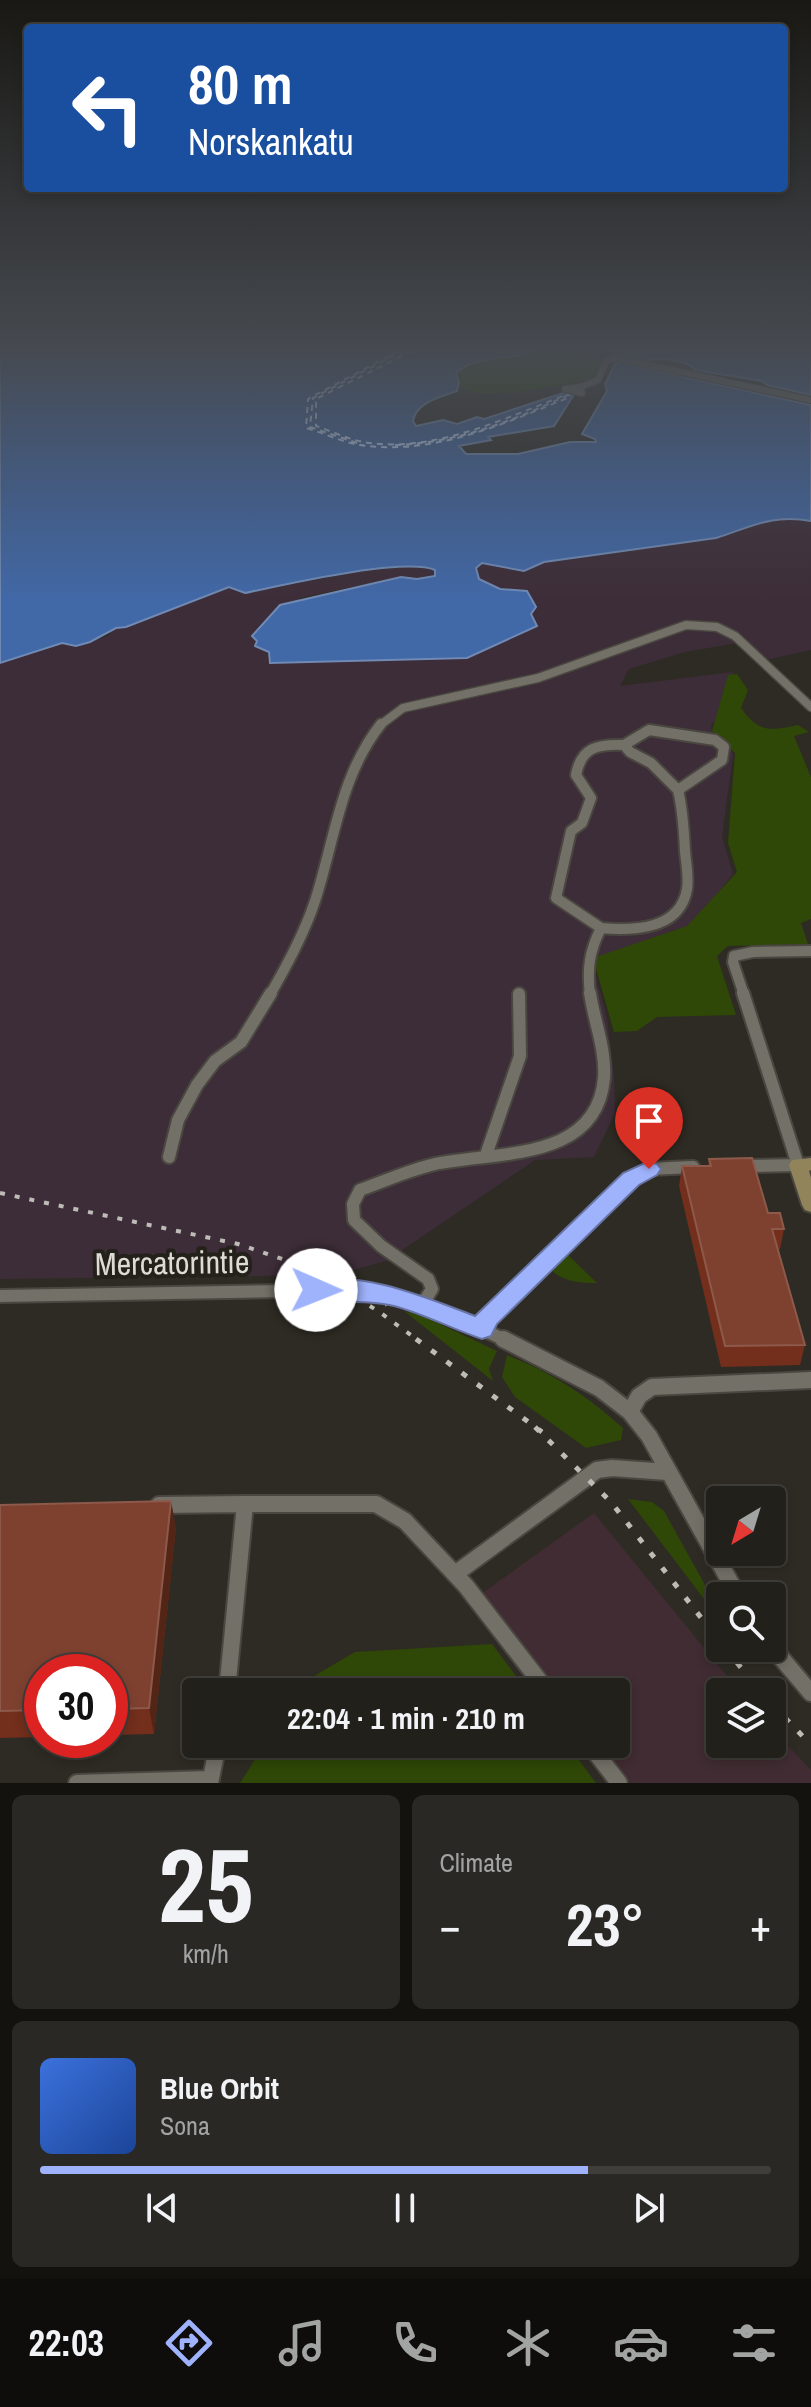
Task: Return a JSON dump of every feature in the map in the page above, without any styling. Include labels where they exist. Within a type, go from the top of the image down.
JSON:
[{"type":"main road","points":[[804,1164],[811,1205]]},
{"type":"street","points":[[169,1157],[171,1134],[182,1114],[212,1065],[240,1042],[307,924],[347,785],[366,744],[387,716],[403,708],[538,678],[686,625],[717,627],[735,636],[811,707]]},
{"type":"street","points":[[624,745],[630,752],[651,763],[678,790],[683,811],[687,889],[676,913],[656,925],[626,930],[601,928],[556,898],[571,831],[582,823],[591,798],[576,775],[585,749],[597,744],[624,745],[649,730],[715,740],[724,747],[722,760],[678,790]]},
{"type":"street","points":[[422,1305],[432,1289],[428,1279],[381,1246],[354,1220],[353,1204],[360,1190],[423,1167],[554,1146],[577,1135],[595,1115],[604,1091],[604,1059],[586,962],[592,940],[601,928]]},
{"type":"street","points":[[730,1166],[804,1164],[733,962],[734,956],[753,952],[811,951]]},
{"type":"street","points":[[486,1155],[520,1056],[519,994]]},
{"type":"street","points":[[482,1329],[487,1317],[631,1179],[649,1169],[701,1167]]},
{"type":"street","name":"Mercatorintie","points":[[0,1296],[348,1290],[384,1294],[422,1305],[482,1329],[595,1386],[630,1412],[649,1436],[667,1472]]},
{"type":"street","points":[[630,1412],[639,1396],[652,1387],[811,1380]]},
{"type":"street","points":[[455,1574],[597,1470],[612,1468],[667,1472],[730,1582]]},
{"type":"street","points":[[228,1678],[245,1504]]},
{"type":"street","points":[[147,1505],[376,1504],[405,1521],[455,1574],[537,1678]]},
{"type":"street","points":[[785,1662],[811,1693]]},
{"type":"street","points":[[77,1783],[210,1781],[215,1758]]},
{"type":"street","points":[[600,1758],[619,1783]]},
{"type":"shaded area","points":[[786,516],[811,521],[811,650],[756,662],[737,643],[685,652],[629,669],[620,686],[733,672],[722,720],[712,723],[711,729],[729,744],[733,754],[722,837],[733,874],[687,931],[674,930],[604,961],[595,973],[607,1018],[615,1113],[594,1157],[535,1160],[386,1261],[335,1275],[0,1279],[0,663],[62,643],[76,646],[107,636],[116,628],[126,627],[229,587],[246,593],[373,569],[419,567],[435,570],[435,576],[417,579],[401,577],[300,598],[258,641],[261,649],[269,652],[271,663],[467,658],[500,589],[479,579],[476,568],[482,563],[524,571],[543,562],[716,538],[737,532],[744,526]]},
{"type":"shaded area","points":[[594,1513],[706,1650],[706,1662],[716,1662],[729,1678],[706,1678],[706,1758],[786,1758],[786,1744],[811,1770],[811,1783],[630,1783],[610,1758],[630,1758],[630,1678],[547,1678],[481,1594]]},
{"type":"green space","points":[[737,674],[748,690],[741,708],[754,722],[772,729],[798,725],[809,732],[794,736],[811,777],[811,919],[801,923],[808,944],[728,946],[717,956],[736,1015],[657,1017],[637,1031],[614,1032],[593,958],[687,926],[737,872],[728,843],[735,753],[712,731],[728,675]]},
{"type":"green space","points":[[566,1253],[597,1283],[574,1281],[553,1272],[556,1263]]},
{"type":"green space","points":[[404,1311],[427,1318],[497,1351],[489,1369],[493,1381]]},
{"type":"green space","points":[[507,1355],[554,1377],[596,1405],[623,1428],[621,1440],[586,1448],[515,1397],[502,1377]]},
{"type":"green space","points":[[628,1499],[652,1502],[664,1511],[706,1587],[706,1602]]},
{"type":"green space","points":[[492,1644],[518,1678],[311,1678],[355,1652]]},
{"type":"green space","points":[[256,1758],[577,1758],[596,1783],[240,1783]]},
{"type":"water","points":[[0,434],[505,434],[459,446],[466,454],[518,454],[570,442],[596,442],[583,434],[811,434],[811,521],[773,520],[716,538],[544,562],[524,571],[482,563],[476,568],[479,579],[500,589],[527,591],[536,607],[531,614],[537,626],[467,658],[270,663],[269,652],[255,646],[257,641],[252,636],[280,605],[401,577],[417,579],[435,576],[435,570],[398,567],[371,569],[245,593],[229,587],[126,627],[116,628],[90,642],[76,646],[62,643],[0,663]]},
{"type":"building","points":[[752,1158],[768,1213],[780,1213],[784,1229],[772,1229],[805,1345],[725,1346],[682,1166],[711,1166],[709,1159]]},
{"type":"building","points":[[171,1501],[149,1708],[128,1709],[128,1654],[24,1654],[24,1710],[0,1711],[0,1505]]},
{"type":"ferry route","points":[[324,434],[360,445],[387,447],[441,442],[470,434]]},
{"type":"ferry route","points":[[331,434],[357,443]]},
{"type":"ferry route","points":[[338,434],[363,442],[389,444],[416,443],[458,434]]},
{"type":"ferry route","points":[[395,445],[465,434]]},
{"type":"railway","points":[[0,1193],[238,1244],[306,1267],[378,1311],[419,1341]]},
{"type":"railway","points":[[340,1266],[387,1305]]},
{"type":"railway","points":[[416,1339],[542,1432]]},
{"type":"railway","points":[[535,1427],[611,1502],[706,1624]]},
{"type":"railway","points":[[736,1662],[750,1678]]},
{"type":"railway","points":[[786,1719],[811,1745]]},
{"type":"route","points":[[316,1290],[348,1290],[397,1297],[482,1329],[487,1317],[631,1179],[649,1169]]}]
